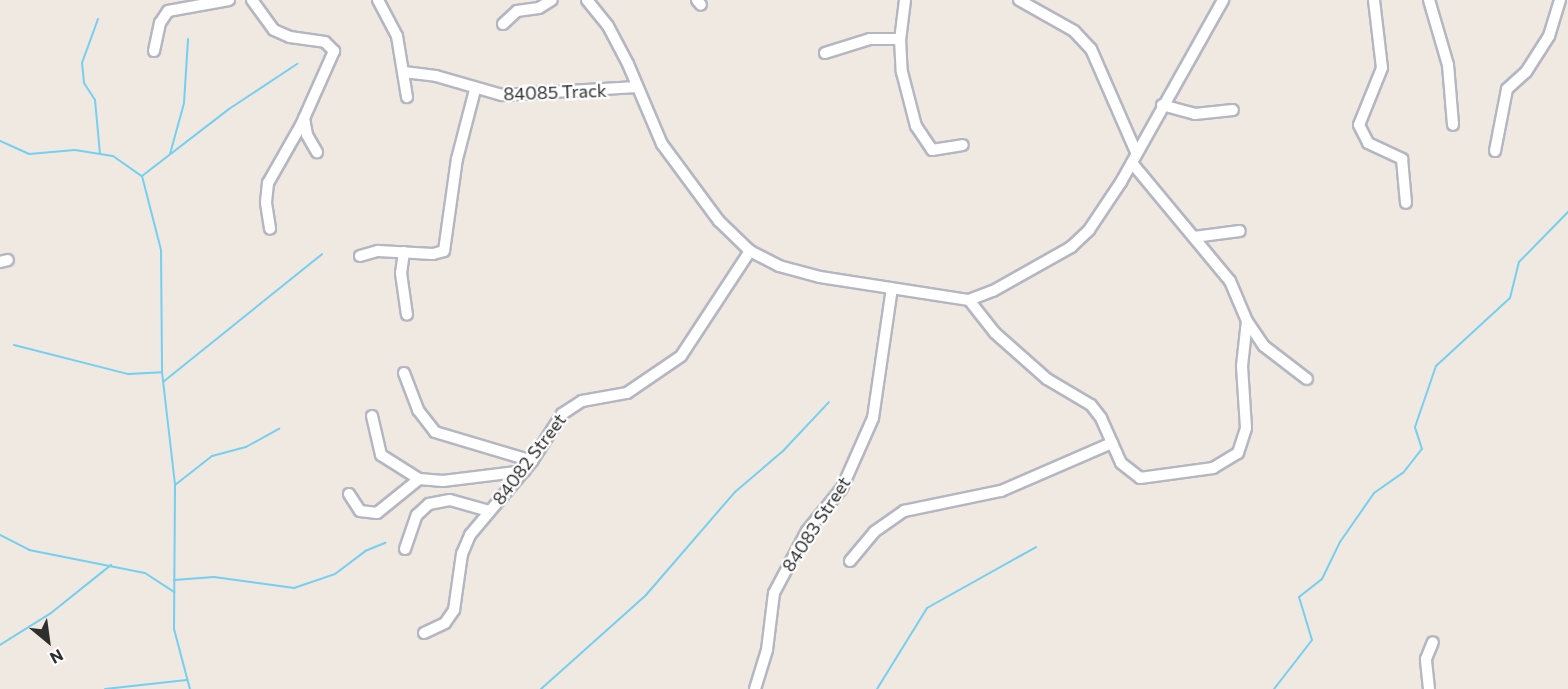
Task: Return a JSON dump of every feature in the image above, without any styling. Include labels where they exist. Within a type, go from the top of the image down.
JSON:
[{"type":"street","points":[[154,51],[160,22],[168,11],[230,0]]},
{"type":"street","points":[[252,0],[274,30],[290,37],[325,42],[333,47],[332,57],[304,118],[268,183],[266,203],[270,229]]},
{"type":"street","points":[[378,0],[395,28],[404,72],[406,97]]},
{"type":"street","points":[[503,24],[517,11],[539,8],[552,0]]},
{"type":"street","points":[[587,0],[608,26],[637,87],[654,130],[673,160],[719,221],[750,251],[806,274],[969,300],[993,291],[1081,239],[1134,158],[1223,0]]},
{"type":"street","points":[[905,0],[900,39],[904,88],[924,144],[937,152],[963,145]]},
{"type":"street","points":[[1019,0],[1074,31],[1091,49],[1134,158],[1234,287],[1247,321],[1264,346],[1307,379]]},
{"type":"street","points":[[1374,0],[1382,68],[1359,125],[1371,146],[1402,159],[1406,203]]},
{"type":"street","points":[[1428,0],[1448,65],[1453,124]]},
{"type":"street","points":[[1495,151],[1507,89],[1526,72],[1549,36],[1560,0]]},
{"type":"street","points":[[825,52],[870,39],[900,39]]},
{"type":"street","name":"84085 Track","points":[[404,72],[436,76],[475,90],[520,95],[637,87]]},
{"type":"street","points":[[360,256],[404,252],[433,254],[447,247],[457,159],[475,90]]},
{"type":"street","points":[[1162,105],[1195,114],[1233,110]]},
{"type":"street","points":[[304,118],[307,135],[318,152]]},
{"type":"street","points":[[1194,237],[1239,231]]},
{"type":"street","name":"84082 Street","points":[[424,633],[445,622],[454,610],[463,548],[489,512],[525,471],[568,408],[582,401],[627,393],[688,350],[750,251]]},
{"type":"street","points":[[404,252],[401,273],[407,315]]},
{"type":"street","name":"84083 Street","points":[[754,689],[767,650],[774,593],[807,531],[842,488],[873,418],[892,288]]},
{"type":"street","points":[[969,300],[995,333],[1047,379],[1091,405],[1124,467],[1140,478],[1202,471],[1233,458],[1245,437],[1242,366],[1247,321]]},
{"type":"street","points":[[404,373],[418,410],[435,432],[532,461]]},
{"type":"street","points":[[372,416],[381,455],[419,479],[443,481],[525,471]]},
{"type":"street","points":[[850,561],[874,532],[904,512],[1001,491],[1112,442]]},
{"type":"street","points":[[349,494],[360,511],[376,513],[419,479]]},
{"type":"street","points":[[405,549],[417,515],[429,504],[450,500],[489,512]]},
{"type":"street","points":[[1429,689],[1426,659],[1433,642]]},
{"type":"waterway","points":[[98,19],[82,63],[84,83],[95,100],[100,154]]},
{"type":"waterway","points":[[170,154],[184,103],[188,39]]},
{"type":"waterway","points":[[142,176],[229,109],[297,64]]},
{"type":"waterway","points":[[0,141],[29,154],[75,150],[113,156],[142,176],[161,250],[162,372],[175,485],[174,629],[190,689]]},
{"type":"waterway","points":[[1274,689],[1312,640],[1299,597],[1322,579],[1340,542],[1374,493],[1403,473],[1422,449],[1415,427],[1436,366],[1510,298],[1519,262],[1568,212]]},
{"type":"waterway","points":[[163,382],[322,254]]},
{"type":"waterway","points":[[14,345],[128,374],[162,372]]},
{"type":"waterway","points":[[541,689],[646,595],[735,492],[783,451],[829,402]]},
{"type":"waterway","points":[[175,485],[212,456],[246,447],[279,429]]},
{"type":"waterway","points":[[0,535],[29,550],[145,573],[174,592]]},
{"type":"waterway","points":[[174,580],[214,577],[294,588],[335,574],[365,551],[385,543]]},
{"type":"waterway","points":[[877,689],[927,608],[1036,547]]},
{"type":"waterway","points":[[0,645],[51,613],[111,565]]},
{"type":"waterway","points":[[105,689],[187,680]]}]
